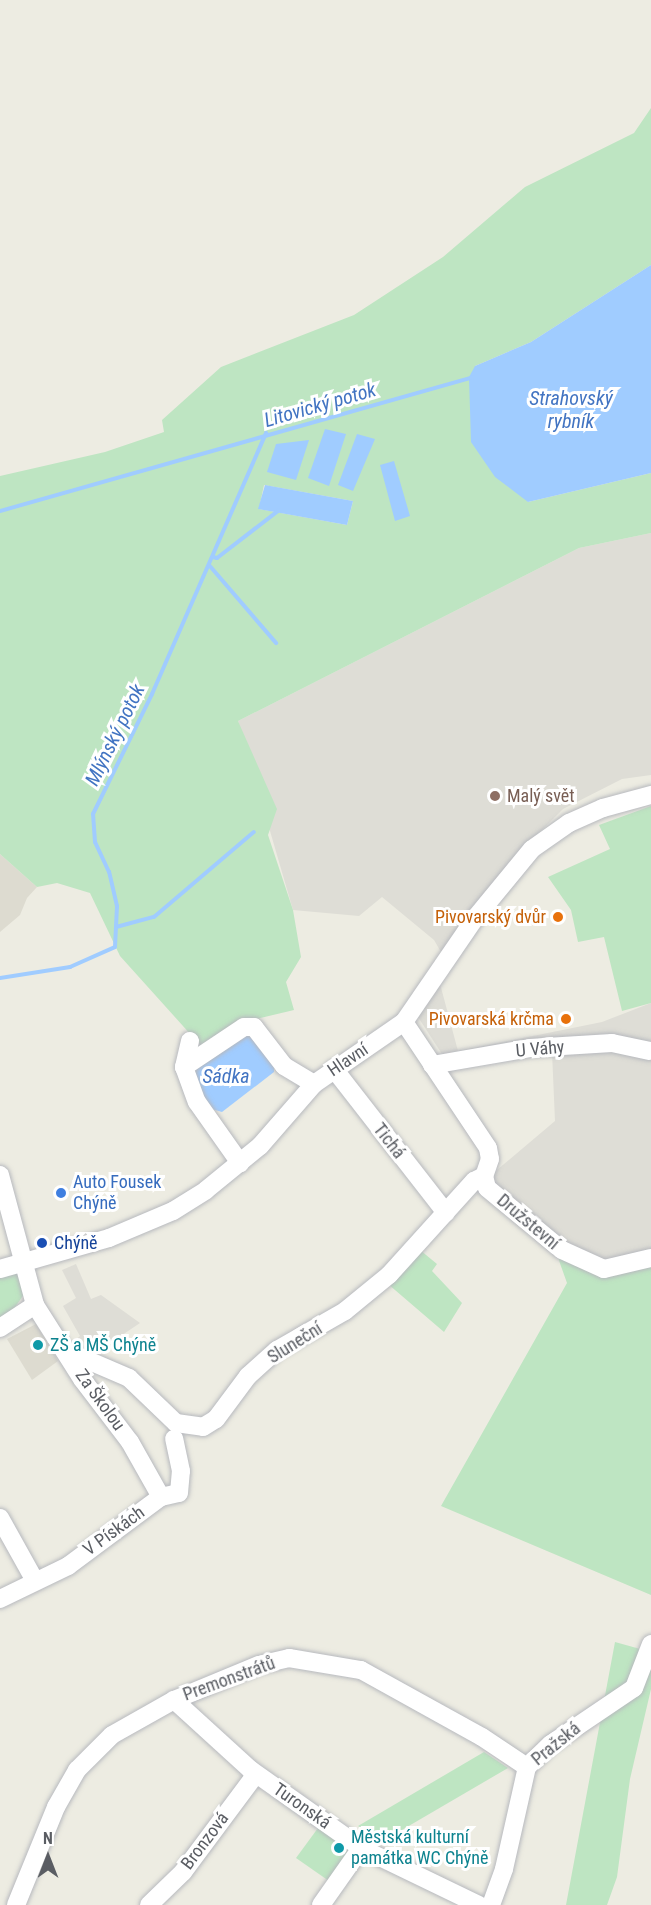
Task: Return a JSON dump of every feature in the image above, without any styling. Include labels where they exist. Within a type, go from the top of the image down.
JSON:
[{"type":"street","name":"Hlavní","points":[[0,1269],[90,1245],[173,1211],[240,1163],[314,1084],[404,1022],[476,917],[532,849],[578,819],[651,795]]},
{"type":"street","name":"Družstevní","points":[[404,1022],[488,1148],[490,1159],[484,1176],[487,1188],[561,1251],[604,1269],[651,1258]]},
{"type":"street","points":[[184,1067],[244,1027],[254,1027],[284,1066],[314,1084]]},
{"type":"street","points":[[190,1041],[184,1067],[196,1102],[240,1163]]},
{"type":"street","name":"U Váhy","points":[[432,1065],[530,1048],[612,1043],[649,1052]]},
{"type":"street","name":"Tichá","points":[[334,1069],[446,1214]]},
{"type":"street","name":"Za Školou","points":[[0,1175],[35,1305],[64,1350],[130,1442],[161,1497]]},
{"type":"street","name":"Sluneční","points":[[64,1350],[129,1378],[176,1423],[203,1427],[216,1419],[248,1376],[277,1350],[345,1311],[389,1275],[446,1214],[474,1180],[484,1176]]},
{"type":"street","points":[[0,1328],[35,1305]]},
{"type":"street","name":"V Pískách","points":[[0,1599],[68,1566],[161,1497],[179,1493],[183,1486],[174,1439]]},
{"type":"street","points":[[0,1518],[35,1581]]},
{"type":"street","name":"Pražská","points":[[491,1905],[504,1869],[527,1767],[551,1744],[634,1688],[651,1644]]},
{"type":"street","name":"Premonstrátů","points":[[16,1905],[56,1807],[76,1770],[112,1735],[174,1700],[260,1665],[289,1658],[353,1669],[482,1737],[527,1767]]},
{"type":"street","name":"Turonská","points":[[174,1700],[256,1774],[362,1848],[479,1905]]},
{"type":"street","name":"Bronzová","points":[[149,1905],[183,1872],[256,1774]]},
{"type":"street","points":[[321,1905],[362,1848]]},
{"type":"shaded area","points":[[651,533],[651,775],[622,779],[563,809],[508,864],[441,952],[434,940],[382,897],[359,916],[293,910],[238,721],[579,548]]},
{"type":"shaded area","points":[[0,854],[37,887],[27,898],[20,915],[0,932]]},
{"type":"shaded area","points":[[439,980],[458,1051],[602,1022],[651,1003],[651,1252],[602,1267],[551,1238],[493,1187],[491,1175],[555,1121],[552,1052],[451,1068],[418,1017]]},
{"type":"shaded area","points":[[76,1264],[91,1299],[101,1295],[140,1323],[91,1356],[72,1343],[80,1336],[63,1306],[76,1298],[62,1270]]},
{"type":"shaded area","points":[[36,1324],[58,1361],[32,1380],[7,1339]]},
{"type":"green space","points":[[651,108],[651,265],[531,342],[475,366],[528,502],[651,473],[651,533],[579,548],[238,721],[277,809],[268,835],[293,910],[301,957],[286,982],[294,1010],[252,1020],[201,1046],[120,956],[90,893],[57,883],[37,887],[0,854],[0,476],[105,452],[164,432],[162,420],[221,367],[354,315],[443,257],[525,187],[634,133]],"holes":[[[264,485],[353,501],[347,525],[259,509]]]},
{"type":"green space","points":[[651,806],[651,1003],[622,1011],[604,937],[578,942],[571,910],[548,877],[610,849],[599,825]]},
{"type":"green space","points":[[551,1238],[602,1266],[651,1252],[651,1595],[441,1506],[567,1283]]},
{"type":"green space","points":[[420,1250],[437,1264],[432,1271],[462,1303],[444,1332],[388,1284]]},
{"type":"green space","points":[[17,1272],[27,1290],[11,1313],[0,1319],[0,1278]]},
{"type":"green space","points":[[615,1642],[651,1652],[651,1689],[630,1779],[617,1877],[607,1905],[566,1905]]},
{"type":"green space","points":[[484,1752],[508,1768],[383,1841],[358,1826]]},
{"type":"green space","points":[[318,1828],[352,1849],[329,1881],[296,1858]]},
{"type":"water","name":"Strahovský rybník","points":[[651,265],[651,473],[528,502],[495,477],[471,442],[469,377],[475,366],[531,342]]},
{"type":"water","points":[[325,429],[346,434],[329,486],[308,478]]},
{"type":"water","points":[[357,434],[375,439],[353,491],[338,485]]},
{"type":"water","points":[[309,440],[296,480],[267,472],[276,444]]},
{"type":"water","points":[[394,461],[410,516],[395,521],[380,465]]},
{"type":"water","points":[[265,485],[353,501],[347,525],[258,509]]},
{"type":"water","name":"Sádka","points":[[246,1033],[256,1035],[274,1064],[274,1072],[222,1112],[208,1108],[192,1074],[197,1066]]},
{"type":"waterway","name":"Litovický potok","points":[[0,511],[472,377]]},
{"type":"waterway","name":"Mlýnský potok","points":[[0,978],[70,967],[115,947],[117,906],[109,872],[95,842],[93,814],[152,694],[266,433]]},
{"type":"waterway","points":[[213,557],[217,558],[279,510]]},
{"type":"waterway","points":[[209,565],[276,643]]},
{"type":"waterway","points":[[116,927],[154,917],[254,832]]},
{"type":"place","name":"Malý svět","points":[[495,796]]},
{"type":"place","name":"Pivovarský dvůr","points":[[558,917]]},
{"type":"place","name":"Pivovarská krčma","points":[[566,1019]]},
{"type":"place","name":"Auto Fousek Chýně","points":[[61,1193]]},
{"type":"place","name":"Chýně","points":[[42,1243]]},
{"type":"place","name":"ZŠ a MŠ Chýně","points":[[38,1345]]},
{"type":"place","name":"Městská kulturní památka WC Chýně","points":[[339,1848]]}]
